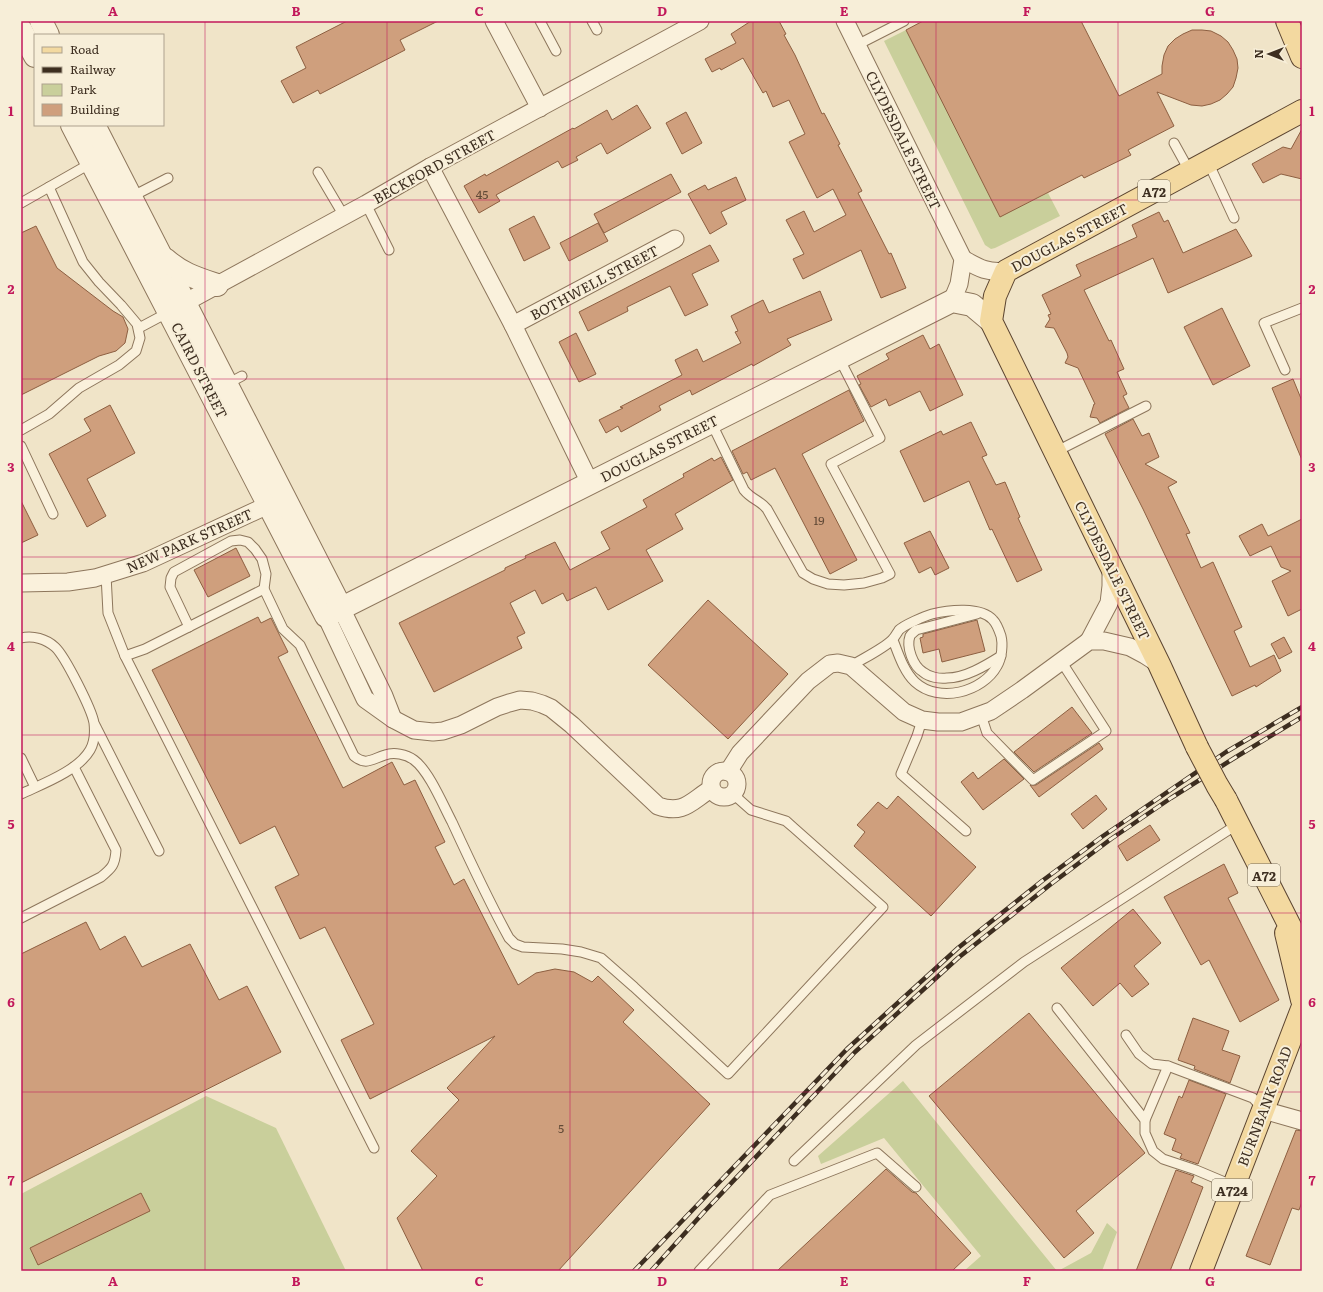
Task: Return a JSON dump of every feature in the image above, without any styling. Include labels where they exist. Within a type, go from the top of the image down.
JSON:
[{"type":"main road","points":[[1287,21],[1302,57]]},
{"type":"main road","name":"DOUGLAS STREET","points":[[1006,271],[1302,111]]},
{"type":"main road","points":[[991,320],[995,296],[1006,271]]},
{"type":"main road","name":"CLYDESDALE STREET","points":[[991,320],[1054,452],[1159,664],[1216,786],[1226,800],[1302,950]]},
{"type":"main road","name":"CLYDESDALE STREET","points":[[1279,907],[1302,1000]]},
{"type":"main road","name":"BURNBANK ROAD","points":[[1201,1271],[1302,1008]]},
{"type":"street","points":[[41,21],[48,34]]},
{"type":"street","points":[[494,21],[540,108]]},
{"type":"street","name":"BECKFORD STREET","points":[[177,307],[366,204],[430,167],[700,21]]},
{"type":"street","name":"CLYDESDALE STREET","points":[[845,21],[963,259]]},
{"type":"street","points":[[21,30],[34,54]]},
{"type":"street","name":"CAIRD STREET","points":[[73,126],[131,197],[161,256],[177,307],[235,380],[277,501]]},
{"type":"street","name":"CAIRD STREET","points":[[94,126],[100,158],[334,612]]},
{"type":"street","name":"BOTHWELL STREET","points":[[430,167],[512,325],[590,483]]},
{"type":"street","name":"BOTHWELL STREET","points":[[512,325],[675,239]]},
{"type":"street","points":[[161,256],[176,269],[187,275],[217,285]]},
{"type":"street","points":[[991,320],[972,305],[952,300],[959,284],[963,259],[979,268],[994,272],[1006,271]]},
{"type":"street","name":"DOUGLAS STREET","points":[[334,612],[952,300]]},
{"type":"street","name":"NEW PARK STREET","points":[[21,583],[68,582],[106,575],[143,563],[277,501]]},
{"type":"street","points":[[728,772],[740,753],[808,681],[830,664],[838,663],[851,666],[904,712],[922,720],[961,722],[992,711],[1088,641],[1109,603],[1112,586],[1111,566]]},
{"type":"street","points":[[334,612],[384,696],[393,719],[414,730],[433,732],[443,731],[461,725],[508,703],[520,700],[532,701],[551,708],[572,725],[658,806],[669,809],[684,807],[693,803],[711,789]]},
{"type":"street","points":[[1088,641],[1104,641],[1130,647],[1159,664]]},
{"type":"street","points":[[720,772],[728,772],[732,774],[737,786],[733,794],[721,797],[714,793],[711,789],[711,781],[716,774],[720,772]]},
{"type":"street","points":[[1263,1110],[1302,1121]]},
{"type":"lane","points":[[540,21],[556,52]]},
{"type":"lane","points":[[592,21],[597,30]]},
{"type":"lane","points":[[857,45],[904,21]]},
{"type":"lane","points":[[1174,143],[1199,167],[1234,218]]},
{"type":"lane","points":[[21,203],[100,158]]},
{"type":"lane","points":[[318,172],[344,216]]},
{"type":"lane","points":[[131,197],[168,178]]},
{"type":"lane","points":[[21,430],[49,414],[79,388],[119,364],[136,351],[140,338],[137,324],[122,305],[98,282],[83,262],[49,187]]},
{"type":"lane","points":[[366,204],[389,250]]},
{"type":"lane","points":[[139,328],[177,307]]},
{"type":"lane","points":[[1285,370],[1264,323],[1302,308]]},
{"type":"lane","points":[[711,422],[744,490],[750,497],[763,504],[767,509],[802,573],[813,579],[828,584],[844,585],[864,583],[882,578],[890,574],[831,464],[880,438],[839,358]]},
{"type":"lane","points":[[1054,452],[1146,406]]},
{"type":"lane","points":[[21,446],[54,514]]},
{"type":"lane","points":[[190,627],[170,587],[171,578],[174,572],[223,544],[240,540],[248,542],[255,548],[262,559],[266,574],[264,589],[283,629],[300,645],[354,756],[358,760],[367,761],[384,755],[400,754],[413,759],[423,768],[509,938],[515,944],[530,948],[581,952],[601,958],[728,1074],[883,908],[786,821],[751,810],[733,794]]},
{"type":"lane","points":[[106,575],[108,613],[124,656],[374,1148]]},
{"type":"lane","points":[[124,656],[145,649],[264,589]]},
{"type":"lane","points":[[851,666],[892,640],[900,629],[931,614],[964,609],[987,615],[993,619],[1002,642],[1001,656],[998,665],[991,675],[978,685],[963,692],[950,694],[937,693],[925,689],[916,683],[909,674],[892,640]]},
{"type":"lane","points":[[981,613],[916,630],[911,635],[908,643],[915,663],[922,672],[936,678],[948,678],[965,674],[1001,656]]},
{"type":"lane","points":[[21,638],[37,638],[47,642],[56,648],[63,657],[158,851]]},
{"type":"lane","points":[[981,715],[987,733],[1033,780],[1106,731],[1061,661]]},
{"type":"lane","points":[[922,720],[901,774],[966,831]]},
{"type":"lane","points":[[21,794],[74,767],[84,759],[94,737],[94,723]]},
{"type":"lane","points":[[21,758],[35,787]]},
{"type":"lane","points":[[21,918],[101,877],[110,870],[115,862],[116,850],[74,767]]},
{"type":"lane","points":[[794,1162],[916,1045],[1024,962],[1238,824]]},
{"type":"lane","points":[[1057,1008],[1145,1120]]},
{"type":"lane","points":[[1126,1035],[1139,1054],[1152,1064],[1168,1066],[1253,1098],[1263,1110]]},
{"type":"lane","points":[[1168,1066],[1145,1120],[1145,1133],[1153,1151],[1163,1159],[1196,1170],[1234,1186]]},
{"type":"lane","points":[[699,1271],[770,1196],[877,1153],[916,1187]]},
{"type":"green space","points":[[906,30],[1000,216],[1048,193],[1060,216],[995,248],[991,249],[985,245],[884,41]]},
{"type":"green space","points":[[903,1081],[1057,1271],[964,1271],[981,1256],[884,1138],[821,1164],[818,1156]]},
{"type":"green space","points":[[206,1096],[276,1128],[346,1271],[21,1271],[21,1194]]},
{"type":"green space","points":[[1107,1223],[1117,1232],[1102,1271],[1058,1271],[1091,1253]]},
{"type":"building","points":[[347,21],[438,21],[400,40],[405,50],[320,94],[318,90],[293,103],[281,81],[306,68],[296,47]]},
{"type":"building","points":[[751,21],[779,21],[786,34],[784,35],[795,55],[822,114],[824,113],[840,144],[838,145],[862,191],[858,193],[889,254],[891,253],[906,288],[881,298],[861,250],[803,279],[793,259],[804,254],[786,220],[804,211],[814,232],[846,215],[833,189],[817,198],[789,142],[805,134],[789,100],[773,107],[766,91],[763,93],[743,58],[721,70],[720,68],[712,72],[705,59],[736,43],[731,34]]},
{"type":"building","points":[[923,21],[1081,21],[1119,96],[1162,74],[1164,55],[1168,46],[1175,39],[1192,30],[1211,31],[1221,36],[1228,42],[1233,50],[1237,59],[1238,68],[1233,87],[1220,100],[1211,104],[1202,106],[1191,105],[1157,92],[1174,126],[1128,150],[1131,155],[1084,178],[1082,175],[1000,217],[906,30]]},
{"type":"building","points":[[637,105],[651,128],[607,154],[601,143],[576,157],[578,160],[562,168],[558,161],[496,195],[500,201],[479,213],[464,186],[485,174],[486,176],[607,110],[612,120]]},
{"type":"building","points":[[686,112],[702,143],[682,154],[666,123]]},
{"type":"building","points":[[1302,129],[1302,179],[1281,174],[1263,183],[1252,164],[1283,147],[1291,149]]},
{"type":"building","points":[[671,174],[681,192],[604,233],[594,214]]},
{"type":"building","points":[[736,177],[746,200],[721,212],[727,224],[710,234],[688,194],[705,185],[708,190]]},
{"type":"building","points":[[1159,212],[1164,222],[1168,220],[1183,253],[1236,229],[1252,256],[1168,293],[1153,258],[1084,290],[1109,341],[1111,340],[1124,369],[1117,372],[1127,394],[1123,396],[1129,408],[1100,423],[1097,418],[1090,417],[1095,404],[1078,368],[1065,363],[1068,357],[1067,353],[1054,328],[1045,327],[1050,319],[1048,315],[1051,314],[1042,295],[1081,276],[1076,265],[1137,237],[1132,225]]},
{"type":"building","points":[[534,216],[550,248],[524,261],[509,229]]},
{"type":"building","points":[[598,223],[608,241],[569,261],[560,243]]},
{"type":"building","points":[[36,226],[57,268],[123,317],[128,329],[125,343],[116,351],[99,356],[21,395],[21,233]]},
{"type":"building","points":[[710,245],[719,261],[692,274],[708,305],[685,316],[670,286],[627,307],[628,311],[588,331],[579,312]]},
{"type":"building","points":[[820,291],[832,320],[787,339],[791,345],[753,366],[752,364],[692,395],[690,390],[659,406],[661,410],[621,432],[618,426],[606,433],[599,420],[623,408],[620,407],[682,375],[675,360],[697,349],[703,362],[741,343],[735,332],[738,331],[731,316],[763,300],[769,313]]},
{"type":"building","points":[[1222,308],[1250,366],[1213,385],[1184,327]]},
{"type":"building","points":[[576,333],[596,374],[579,382],[559,342]]},
{"type":"building","points":[[923,335],[930,349],[939,344],[963,395],[930,411],[920,391],[889,406],[886,399],[871,407],[859,385],[861,384],[857,376],[889,359],[886,354]]},
{"type":"building","points":[[1293,379],[1302,401],[1302,460],[1272,388]]},
{"type":"building","points":[[849,390],[864,421],[802,454],[857,560],[830,574],[775,468],[751,480],[747,472],[743,474],[732,451]]},
{"type":"building","points":[[110,405],[135,453],[87,479],[106,516],[87,527],[49,454],[91,431],[84,419]]},
{"type":"building","points":[[1133,419],[1142,436],[1149,433],[1159,457],[1145,464],[1177,482],[1168,487],[1190,533],[1186,534],[1201,568],[1213,562],[1242,627],[1234,631],[1250,667],[1274,655],[1281,671],[1256,687],[1255,685],[1232,696],[1143,509],[1105,434]]},
{"type":"building","points":[[971,422],[987,455],[982,457],[996,485],[1005,482],[1020,517],[1018,518],[1042,570],[1017,582],[992,529],[990,530],[969,481],[924,502],[900,451],[941,431],[943,435]]},
{"type":"building","points":[[721,457],[733,480],[675,514],[683,529],[646,550],[663,581],[608,610],[596,587],[567,601],[563,593],[542,604],[535,590],[510,603],[525,633],[517,637],[522,648],[434,692],[399,623],[505,570],[505,568],[526,558],[525,556],[555,542],[570,570],[610,549],[601,532],[647,507],[643,500],[684,477],[683,474],[712,458],[714,461]]},
{"type":"building","points":[[21,501],[38,535],[21,543]]},
{"type":"building","points":[[1302,519],[1302,609],[1288,616],[1272,581],[1291,571],[1281,567],[1271,546],[1250,556],[1239,536],[1262,524],[1268,536]]},
{"type":"building","points":[[930,531],[949,568],[935,575],[931,567],[919,573],[904,543]]},
{"type":"building","points":[[236,548],[250,576],[208,597],[194,570]]},
{"type":"building","points":[[708,600],[788,674],[728,739],[648,665]]},
{"type":"building","points":[[258,617],[261,623],[271,618],[288,652],[278,657],[343,788],[392,762],[404,785],[415,780],[445,842],[435,847],[454,885],[464,879],[518,985],[536,973],[555,969],[574,972],[592,982],[598,976],[634,1010],[623,1022],[710,1104],[558,1271],[423,1271],[397,1218],[437,1176],[411,1151],[459,1100],[447,1088],[495,1036],[370,1099],[341,1040],[374,1024],[325,927],[300,939],[275,887],[299,875],[275,826],[240,844],[152,670]]},
{"type":"building","points":[[977,620],[985,651],[942,662],[939,649],[923,653],[920,638],[923,637],[923,634]]},
{"type":"building","points":[[1284,637],[1292,652],[1279,659],[1271,644]]},
{"type":"building","points":[[1072,707],[1092,733],[1034,772],[1014,752]]},
{"type":"building","points":[[1099,743],[1103,749],[1039,797],[1030,785],[1036,785]]},
{"type":"building","points":[[1004,759],[1024,779],[983,810],[961,782],[973,772],[978,779]]},
{"type":"building","points":[[1096,795],[1107,809],[1083,829],[1071,814]]},
{"type":"building","points":[[898,796],[976,867],[931,916],[854,846],[865,832],[857,825],[878,802],[887,809]]},
{"type":"building","points":[[1150,825],[1160,840],[1127,861],[1118,846]]},
{"type":"building","points":[[1224,864],[1238,893],[1228,898],[1279,1000],[1240,1022],[1209,960],[1201,965],[1164,897]]},
{"type":"building","points":[[1133,909],[1161,943],[1134,966],[1149,984],[1132,997],[1120,983],[1093,1006],[1061,968]]},
{"type":"building","points":[[86,922],[100,950],[125,936],[142,967],[190,944],[219,1000],[247,986],[281,1052],[21,1183],[21,954]]},
{"type":"building","points":[[1029,1013],[1145,1153],[1076,1211],[1094,1233],[1064,1258],[929,1096]]},
{"type":"building","points":[[1193,1018],[1229,1031],[1222,1050],[1240,1056],[1230,1083],[1194,1069],[1195,1066],[1178,1060]]},
{"type":"building","points":[[1189,1080],[1226,1094],[1198,1164],[1180,1158],[1182,1154],[1172,1150],[1176,1139],[1164,1134],[1179,1096],[1182,1098]]},
{"type":"building","points":[[1296,1130],[1302,1131],[1302,1202],[1299,1210],[1292,1208],[1270,1265],[1246,1256]]},
{"type":"building","points":[[886,1169],[912,1192],[916,1193],[971,1253],[952,1271],[777,1271]]},
{"type":"building","points":[[1176,1170],[1194,1176],[1191,1182],[1203,1187],[1188,1226],[1170,1271],[1136,1271]]},
{"type":"building","points":[[141,1193],[150,1211],[38,1265],[30,1248]]},
{"type":"railway","points":[[634,1271],[847,1049],[958,948],[1042,881],[1103,836],[1226,752],[1302,707]]},
{"type":"railway","points":[[651,1271],[703,1213],[855,1052],[958,958],[1051,884],[1111,839],[1171,798],[1302,717]]}]
